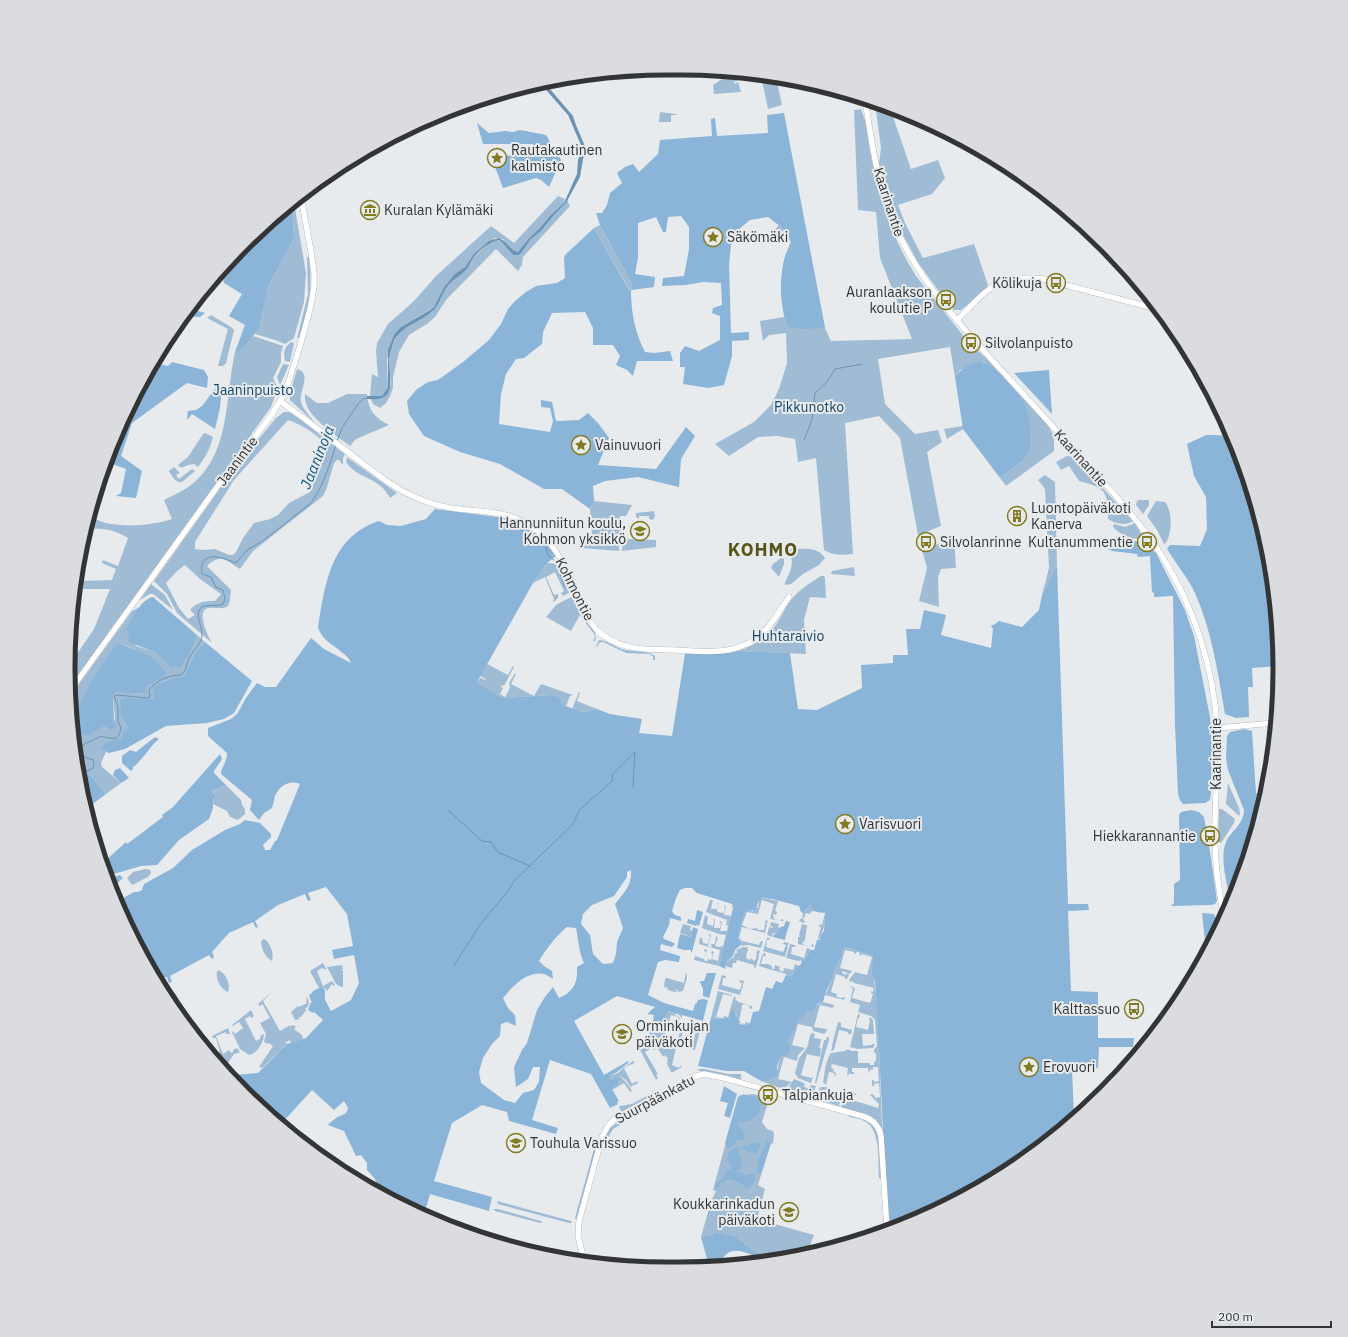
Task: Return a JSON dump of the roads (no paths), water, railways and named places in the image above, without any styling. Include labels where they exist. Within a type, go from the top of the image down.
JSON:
[{"type":"main road","name":"Kaarinantie","points":[[866,105],[878,172],[894,224],[916,268],[957,320],[1117,498],[1147,535],[1163,557],[1188,604],[1198,632],[1211,682],[1217,728],[1215,839],[1217,878],[1222,908]]},
{"type":"main road","name":"Jaanintie","points":[[75,684],[225,476],[281,402],[297,358],[310,309],[314,287],[314,272],[301,203]]},
{"type":"main road","points":[[957,320],[993,287],[1030,277],[1043,279],[1150,307]]},
{"type":"main road","name":"Kohmontie","points":[[281,402],[394,486],[415,497],[446,507],[510,516],[532,527],[543,536],[557,553],[582,607],[593,624],[605,636],[620,645],[632,648],[647,649],[710,651],[733,649],[762,634],[789,597]]},
{"type":"main road","points":[[1217,728],[1270,723]]},
{"type":"main road","name":"Suurpäänkatu","points":[[583,1256],[579,1241],[579,1221],[604,1132],[609,1124],[615,1119],[694,1076],[709,1075],[742,1083],[862,1116],[874,1123],[880,1132],[887,1225]]},
{"type":"waterway","name":"Pikkunotko","points":[[804,440],[812,420],[815,393],[827,382],[835,369],[862,364]]},
{"type":"waterway","name":"Jaaninoja","points":[[337,441],[342,428],[358,404],[363,399],[368,398]]},
{"type":"waterway","name":"Jaaninoja","points":[[80,746],[99,737],[116,738],[118,736],[121,727],[118,722],[118,707],[114,696],[147,698],[150,697],[149,690],[155,683],[168,677],[181,675],[189,658],[202,638],[202,631],[198,616],[200,609],[204,606],[223,604],[225,599],[223,590],[216,587],[211,577],[202,574],[202,566],[204,561],[207,558],[218,557],[236,563],[247,550],[264,540],[310,504],[322,484],[336,445]]},
{"type":"waterway","points":[[519,529],[540,540]]},
{"type":"waterway","points":[[545,543],[548,555],[556,562]]},
{"type":"waterway","points":[[557,565],[565,587]]},
{"type":"waterway","points":[[633,787],[635,752]]},
{"type":"waterway","points":[[454,966],[479,926],[508,891],[514,881],[572,825],[580,809],[613,780],[612,775],[635,752]]},
{"type":"waterway","name":"Jaaninoja","points":[[81,754],[93,760],[94,764],[93,768],[87,771],[84,769]]},
{"type":"waterway","points":[[448,810],[482,841],[491,842],[498,852],[530,866]]},
{"type":"place","name":"Rautakautinen kalmisto","points":[[497,158]]},
{"type":"place","name":"Kuralan Kylämäki","points":[[370,210]]},
{"type":"place","name":"Säkömäki","points":[[713,237]]},
{"type":"place","name":"Kölikuja","points":[[1056,283]]},
{"type":"place","name":"Auranlaakson koulutie P","points":[[946,300]]},
{"type":"place","name":"Silvolanpuisto","points":[[971,343]]},
{"type":"place","name":"Vainuvuori","points":[[581,445]]},
{"type":"place","name":"Luontopäiväkoti Kanerva","points":[[1017,516]]},
{"type":"place","name":"Hannunniitun koulu, Kohmon yksikkö","points":[[640,531]]},
{"type":"place","name":"Silvolanrinne","points":[[926,542]]},
{"type":"place","name":"Kultanummentie","points":[[1147,542]]},
{"type":"place","name":"Varisvuori","points":[[845,824]]},
{"type":"place","name":"Hiekkarannantie","points":[[1210,836]]},
{"type":"place","name":"Kalttassuo","points":[[1134,1009]]},
{"type":"place","name":"Orminkujan päiväkoti","points":[[622,1034]]},
{"type":"place","name":"Erovuori","points":[[1029,1067]]},
{"type":"place","name":"Talpiankuja","points":[[768,1095]]},
{"type":"place","name":"Touhula Varissuo","points":[[516,1143]]},
{"type":"place","name":"Koukkarinkadun päiväkoti","points":[[789,1212]]},
{"type":"district","name":"KOHMO","points":[[763,549]]},
{"type":"park label","name":"Jaaninpuisto","points":[[253,390]]},
{"type":"park label","name":"Huhtaraivio","points":[[788,636]]}]
